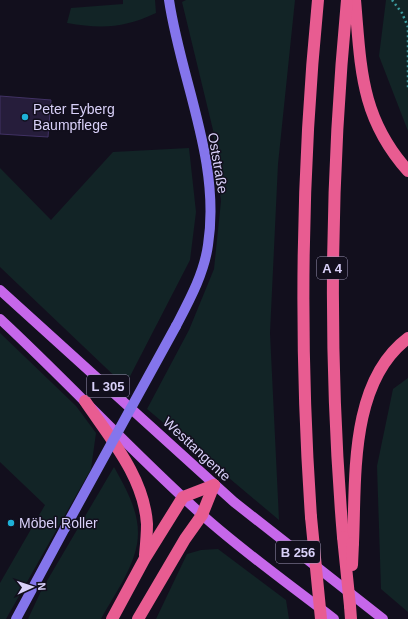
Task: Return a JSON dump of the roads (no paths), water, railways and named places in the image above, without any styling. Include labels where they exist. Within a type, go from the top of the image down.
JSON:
[{"type":"highway","name":"A 4","points":[[318,0],[312,61],[304,182],[302,269],[304,392],[311,517],[321,619]]},
{"type":"highway","name":"A 4","points":[[347,0],[340,89],[332,262],[335,416],[348,540],[350,606],[352,619]]},
{"type":"highway","points":[[355,0],[360,63],[368,104],[380,132],[397,159],[408,171]]},
{"type":"highway","points":[[348,540],[358,434],[365,407],[373,383],[386,360],[408,338]]},
{"type":"highway","points":[[85,401],[132,471],[143,502],[147,524],[145,558]]},
{"type":"highway","points":[[112,619],[145,558],[183,497],[214,485]]},
{"type":"highway","points":[[138,619],[185,539],[202,515],[214,485]]},
{"type":"highway","points":[[317,585],[318,619]]},
{"type":"main road","name":"Westtangente","points":[[0,290],[214,485],[383,619]]},
{"type":"main road","name":"L 305","points":[[0,318],[202,515]]},
{"type":"main road","name":"B 256","points":[[202,515],[233,541],[334,619]]},
{"type":"street","name":"Oststraße","points":[[16,619],[192,296],[208,246],[211,198],[200,137],[173,27],[169,0]]},
{"type":"place","name":"Peter Eyberg Baumpflege","points":[[25,117]]},
{"type":"place","name":"Möbel Roller","points":[[11,523]]}]
